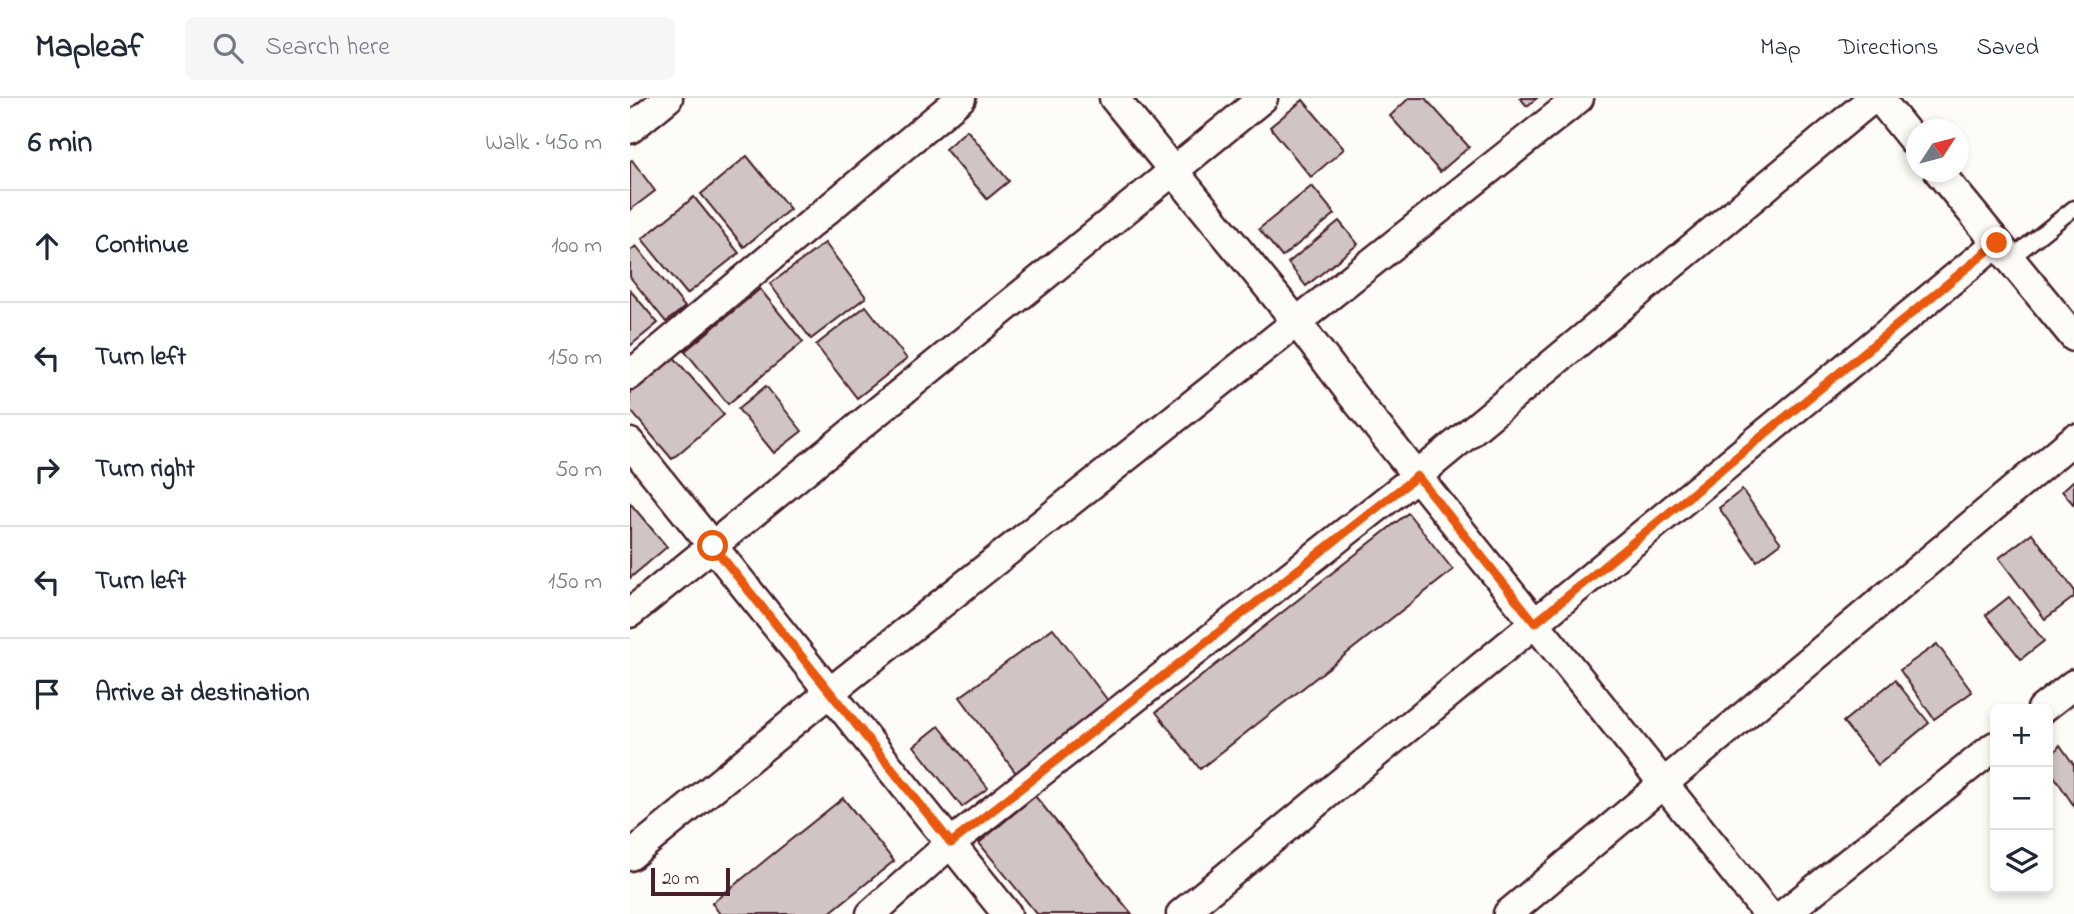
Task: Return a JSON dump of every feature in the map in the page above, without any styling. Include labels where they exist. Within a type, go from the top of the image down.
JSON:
[{"type":"street","points":[[630,130],[668,98]]},
{"type":"street","points":[[630,375],[961,98]]},
{"type":"street","points":[[1114,98],[1296,321],[1768,914]]},
{"type":"street","points":[[630,613],[1263,98]]},
{"type":"street","points":[[630,856],[830,692],[1579,98]]},
{"type":"street","points":[[871,914],[951,843],[1417,476],[1873,98]]},
{"type":"street","points":[[1879,98],[1906,132]]},
{"type":"street","points":[[1947,182],[2074,337]]},
{"type":"street","points":[[1181,914],[1535,623],[2004,251]]},
{"type":"street","points":[[1508,914],[2074,439]]},
{"type":"street","points":[[630,443],[1007,914]]},
{"type":"street","points":[[2048,704],[2074,684]]},
{"type":"street","points":[[1784,914],[1990,750]]},
{"type":"lane","points":[[2004,251],[2074,208]]},
{"type":"building","points":[[1409,98],[1425,98],[1469,147],[1440,172],[1390,116]]},
{"type":"building","points":[[1520,98],[1537,98],[1527,106]]},
{"type":"building","points":[[1303,100],[1344,149],[1311,177],[1270,127]]},
{"type":"building","points":[[967,130],[1009,181],[987,199],[945,149]]},
{"type":"building","points":[[747,156],[790,209],[744,247],[701,194]]},
{"type":"building","points":[[632,160],[655,191],[630,210],[630,161]]},
{"type":"building","points":[[1312,186],[1335,214],[1282,257],[1259,229]]},
{"type":"building","points":[[694,197],[739,253],[687,294],[642,239]]},
{"type":"building","points":[[1339,221],[1358,244],[1306,286],[1288,263]]},
{"type":"building","points":[[825,243],[866,297],[811,339],[770,284]]},
{"type":"building","points":[[636,246],[685,307],[666,322],[630,277],[630,251]]},
{"type":"building","points":[[760,289],[803,342],[728,404],[685,351]]},
{"type":"building","points":[[630,290],[658,323],[630,346]]},
{"type":"building","points":[[866,306],[907,359],[857,398],[816,345]]},
{"type":"building","points":[[672,355],[724,415],[672,459],[630,410],[630,391]]},
{"type":"building","points":[[766,386],[802,431],[774,453],[738,409]]},
{"type":"building","points":[[2074,480],[2074,505],[2062,491]]},
{"type":"building","points":[[1742,490],[1781,543],[1757,561],[1719,508]]},
{"type":"building","points":[[630,503],[667,547],[630,578]]},
{"type":"building","points":[[1408,513],[1453,570],[1200,769],[1156,712]]},
{"type":"building","points":[[2032,533],[2074,590],[2074,597],[2045,619],[1999,558]]},
{"type":"building","points":[[2009,597],[2044,641],[2021,659],[1986,615]]},
{"type":"building","points":[[1053,628],[1112,706],[1018,776],[960,697]]},
{"type":"building","points":[[1937,644],[1972,692],[1934,719],[1900,670]]},
{"type":"building","points":[[1895,680],[1929,723],[1878,765],[1843,722]]},
{"type":"building","points":[[939,726],[988,788],[962,807],[914,746]]},
{"type":"building","points":[[2060,745],[2074,765],[2074,806],[2053,774],[2053,754]]},
{"type":"building","points":[[1035,796],[1132,914],[1037,914],[979,843]]},
{"type":"building","points":[[843,798],[894,861],[828,914],[720,914],[712,903]]},
{"type":"route","points":[[713,546],[951,843],[1417,476],[1535,623],[1997,243]]}]
